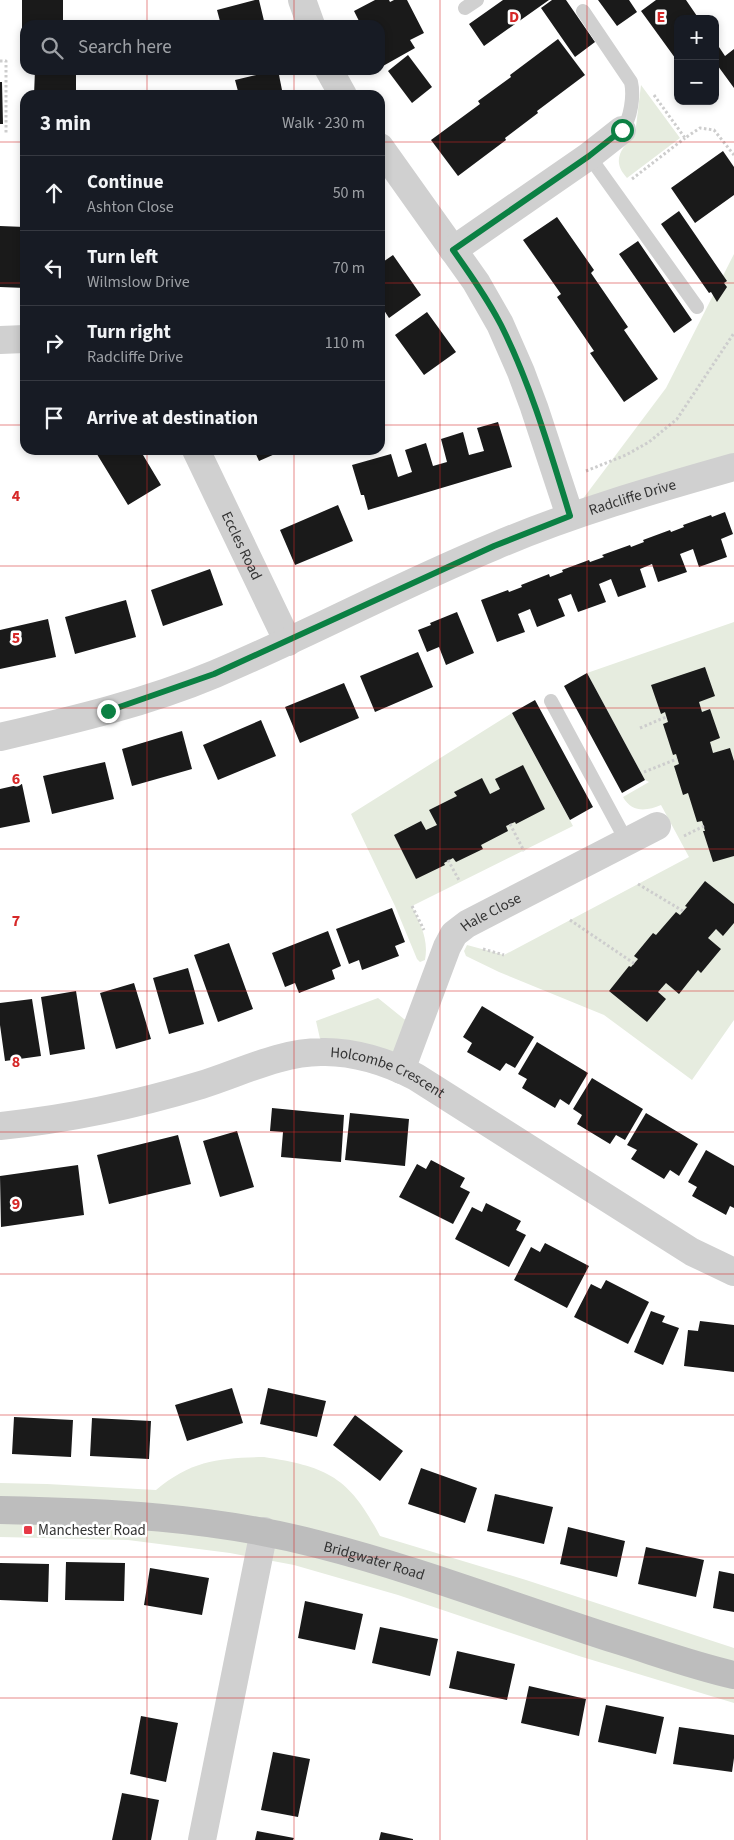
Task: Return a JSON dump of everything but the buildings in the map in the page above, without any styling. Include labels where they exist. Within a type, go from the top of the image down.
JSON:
[{"type":"street","points":[[302,0],[309,20]]},
{"type":"street","points":[[332,75],[340,90]]},
{"type":"street","points":[[453,250],[589,156],[622,130]]},
{"type":"street","points":[[385,154],[489,303],[510,344],[534,407],[570,516]]},
{"type":"street","points":[[0,340],[20,339]]},
{"type":"street","name":"Eccles Road","points":[[198,455],[288,642]]},
{"type":"street","name":"Radcliffe Drive","points":[[0,737],[140,701],[214,674],[288,642],[494,546],[570,516],[734,467]]},
{"type":"street","name":"Hale Close","points":[[401,1070],[447,947],[457,930],[627,842],[668,833]]},
{"type":"street","name":"Holcombe Crescent","points":[[0,1126],[133,1104],[302,1053],[323,1052],[373,1060],[401,1070],[692,1252],[734,1272]]},
{"type":"street","name":"Bridgwater Road","points":[[0,1510],[134,1514],[264,1532],[324,1546],[395,1566],[659,1654],[734,1675]]},
{"type":"street","points":[[202,1840],[264,1532]]},
{"type":"lane","points":[[465,8],[477,0]]},
{"type":"lane","points":[[583,11],[631,82],[632,94],[627,122],[622,130]]},
{"type":"lane","points":[[589,156],[697,307]]},
{"type":"lane","points":[[552,701],[627,842]]},
{"type":"path","points":[[0,61],[6,61],[6,133]]},
{"type":"path","points":[[631,82],[644,82],[685,138]]},
{"type":"path","points":[[615,192],[700,128],[714,130],[734,155]]},
{"type":"path","points":[[570,516],[586,471],[626,455],[649,442],[668,428],[677,419],[734,333]]},
{"type":"path","points":[[640,728],[666,717]]},
{"type":"path","points":[[644,772],[677,759]]},
{"type":"path","points":[[510,824],[524,851]]},
{"type":"path","points":[[668,833],[704,826]]},
{"type":"path","points":[[448,860],[460,882]]},
{"type":"path","points":[[638,884],[683,911]]},
{"type":"path","points":[[412,906],[424,930]]},
{"type":"path","points":[[570,920],[635,964]]},
{"type":"shaded area","points":[[641,85],[680,138],[627,178],[622,172],[619,160],[622,150],[635,135]]},
{"type":"shaded area","points":[[734,254],[734,467],[570,516],[666,388]]},
{"type":"shaded area","points":[[734,622],[734,1020],[692,1080],[604,1015],[499,972],[466,956],[464,951],[467,945],[504,955],[689,857],[661,805],[650,809],[635,808],[623,797],[649,782],[645,780],[587,673]]},
{"type":"shaded area","points":[[512,713],[573,826],[412,906],[423,932],[426,945],[425,960],[420,962],[351,814]]},
{"type":"shaded area","points":[[378,998],[404,1019],[418,1025],[401,1070],[323,1052],[316,1021]]},
{"type":"shaded area","points":[[264,1457],[305,1465],[334,1478],[358,1500],[380,1536],[526,1580],[734,1648],[734,1703],[579,1656],[398,1595],[294,1565],[230,1553],[128,1540],[0,1537],[0,1483],[156,1490],[182,1472],[207,1463],[233,1458]]},
{"type":"place","name":"Manchester Road","points":[[28,1530]]},
{"type":"route","points":[[108,711],[214,674],[288,642],[494,546],[570,516],[555,466],[522,372],[510,344],[489,303],[453,250],[589,156],[622,130]]}]
